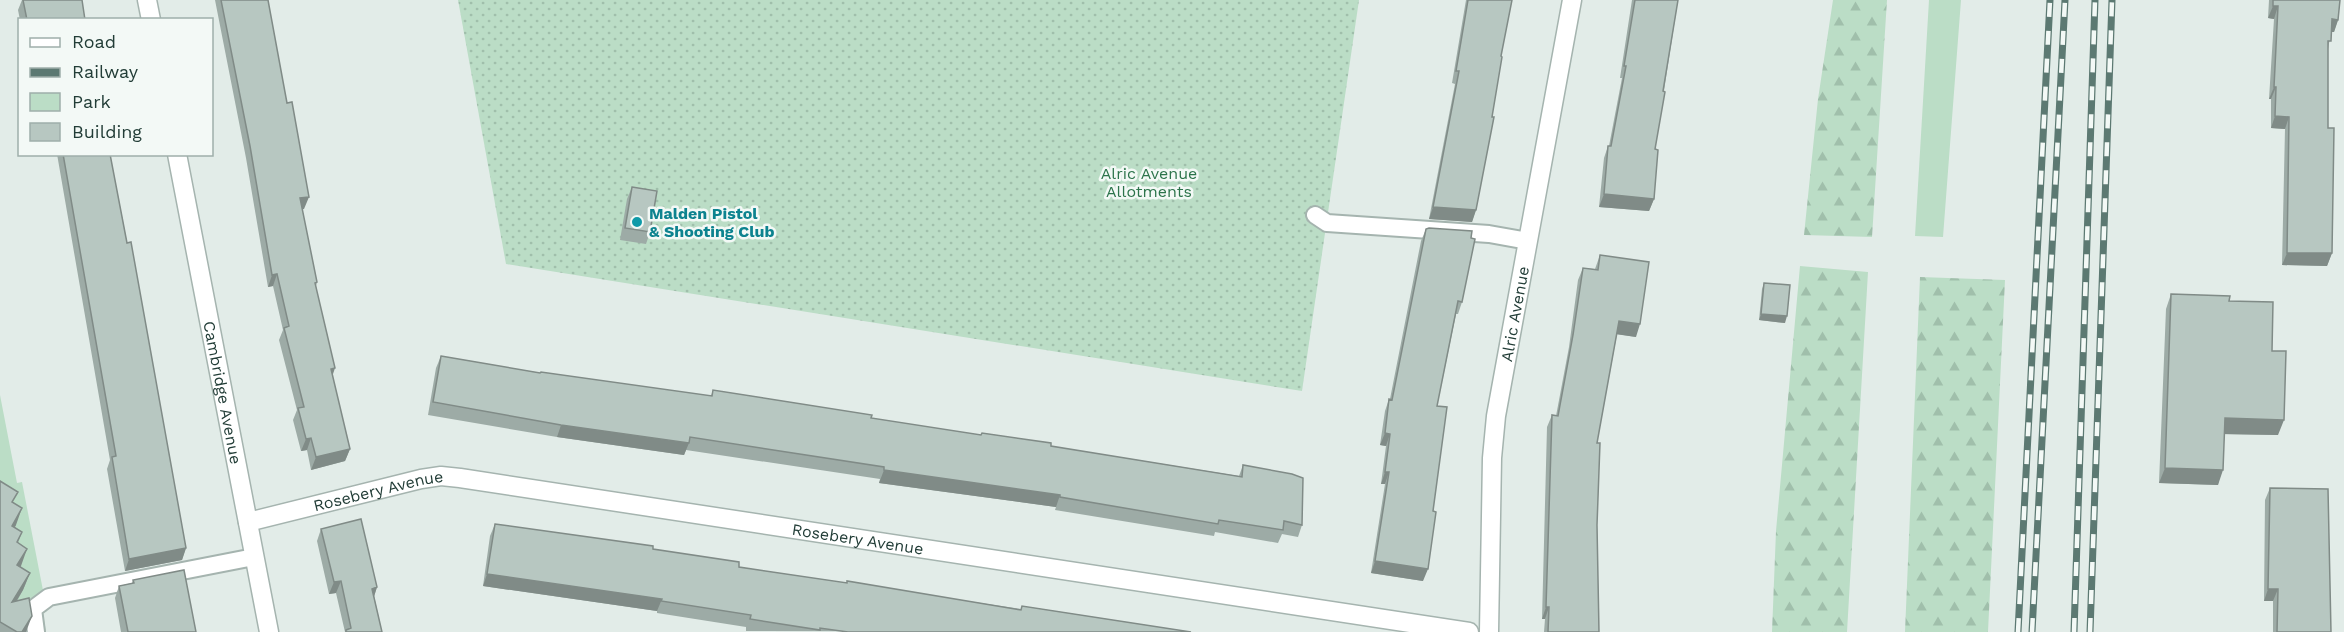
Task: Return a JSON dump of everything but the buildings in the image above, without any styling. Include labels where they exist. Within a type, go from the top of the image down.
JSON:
[{"type":"street","points":[[147,0],[151,18]]},
{"type":"street","name":"Alric Avenue","points":[[1489,632],[1492,458],[1495,427],[1572,0]]},
{"type":"street","name":"Cambridge Avenue","points":[[177,156],[269,632]]},
{"type":"street","name":"Rosebery Avenue","points":[[248,522],[422,479],[460,478],[1469,632]]},
{"type":"lane","points":[[1315,215],[1327,224],[1489,234],[1528,241]]},
{"type":"lane","points":[[36,632],[33,609],[49,597],[254,557]]},
{"type":"green space","name":"Alric Avenue Allotments","points":[[458,0],[1359,0],[1302,391],[506,264]]},
{"type":"green space","points":[[1833,0],[1887,0],[1872,237],[1804,235],[1818,99]]},
{"type":"green space","points":[[1929,0],[1961,0],[1943,237],[1915,236]]},
{"type":"green space","points":[[1800,266],[1868,272],[1847,632],[1772,632],[1776,531]]},
{"type":"green space","points":[[1920,277],[2005,280],[1988,632],[1905,632]]},
{"type":"green space","points":[[0,395],[17,483],[22,482],[47,611],[43,613],[46,632],[0,632]]},
{"type":"railway","points":[[2018,632],[2050,0]]},
{"type":"railway","points":[[2032,632],[2065,0]]},
{"type":"railway","points":[[2074,632],[2095,0]]},
{"type":"railway","points":[[2090,632],[2112,0]]},
{"type":"place","name":"Malden Pistol & Shooting Club","points":[[637,222]]}]
